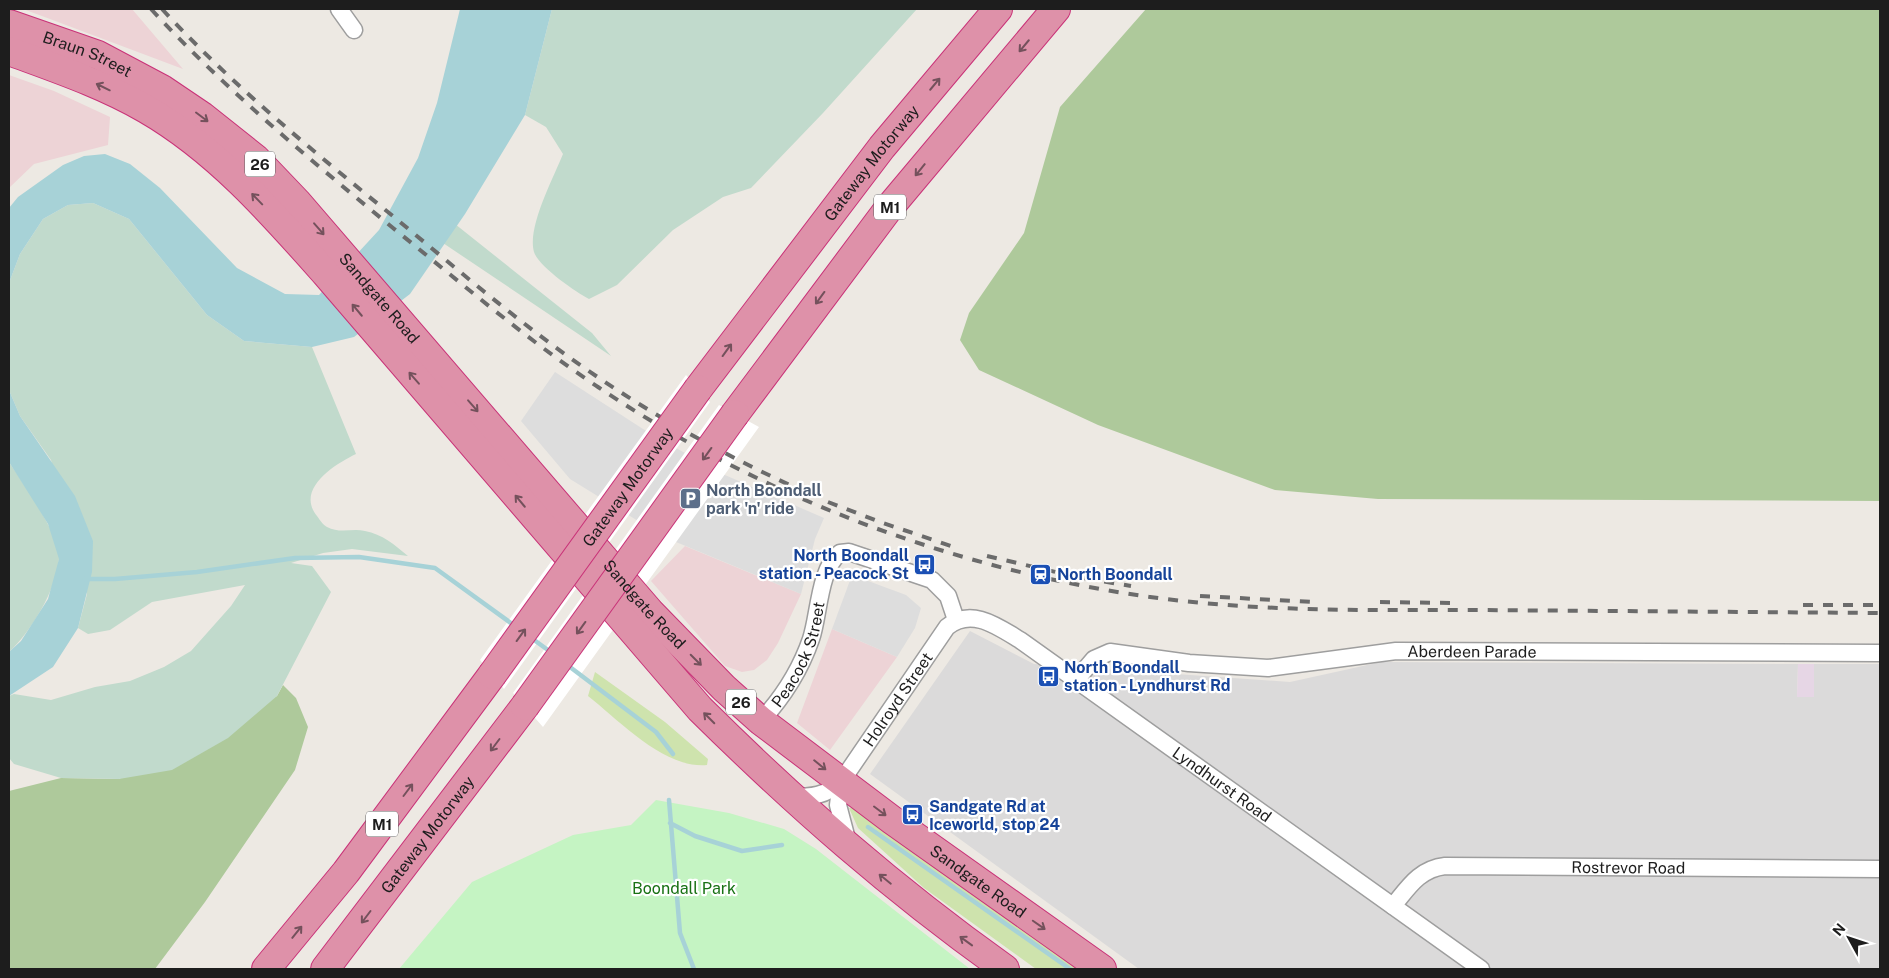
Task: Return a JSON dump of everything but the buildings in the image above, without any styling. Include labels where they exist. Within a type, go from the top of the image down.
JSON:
[{"type":"highway","name":"Gateway Motorway","points":[[266,969],[346,872],[492,675],[698,389],[882,147],[998,9]]},
{"type":"highway","name":"Gateway Motorway","points":[[325,969],[525,706],[735,414],[889,208],[1056,9]]},
{"type":"highway","name":"Braun Street","points":[[9,24],[98,55],[154,99]]},
{"type":"highway","name":"Braun Street","points":[[9,51],[87,80],[154,99]]},
{"type":"highway","name":"Sandgate Road","points":[[154,99],[202,116],[256,159],[297,202],[334,265],[397,338],[650,612],[704,668],[761,721],[841,782],[1102,969]]},
{"type":"highway","name":"Sandgate Road","points":[[397,338],[660,665],[700,709],[849,850],[916,903],[1006,969]]},
{"type":"street","points":[[339,9],[354,30]]},
{"type":"street","name":"Peacock Street","points":[[761,721],[796,676],[814,631],[821,589],[832,563],[840,553],[848,552],[932,580],[948,596],[956,620]]},
{"type":"street","name":"Lyndhurst Road","points":[[956,620],[966,618],[980,619],[999,628],[1076,680],[1481,969]]},
{"type":"street","name":"Holroyd Street","points":[[841,782],[941,634],[956,620]]},
{"type":"street","name":"Aberdeen Parade","points":[[1076,680],[1094,659],[1110,652],[1189,663],[1268,668],[1396,651],[1880,653]]},
{"type":"street","points":[[791,797],[824,794],[841,782]]},
{"type":"street","points":[[841,782],[838,805],[849,850]]},
{"type":"street","name":"Rostrevor Road","points":[[1393,906],[1417,877],[1429,870],[1444,866],[1880,869]]},
{"type":"shaded area","points":[[23,9],[132,9],[183,69],[50,19]]},
{"type":"shaded area","points":[[9,75],[54,91],[110,117],[108,145],[34,164],[9,188]]},
{"type":"shaded area","name":"North Boondall park 'n' ride","points":[[555,372],[643,429],[718,472],[824,518],[815,539],[801,594],[664,537],[570,479],[521,421]]},
{"type":"shaded area","points":[[685,546],[801,594],[778,643],[767,660],[754,670],[742,672],[725,666],[651,581]]},
{"type":"shaded area","points":[[852,575],[906,595],[921,608],[915,628],[897,657],[832,629]]},
{"type":"shaded area","points":[[832,629],[897,657],[830,750],[797,723]]},
{"type":"shaded area","points":[[970,631],[1034,664],[1290,682],[1381,662],[1798,664],[1797,697],[1814,697],[1814,664],[1880,664],[1880,969],[1139,969],[870,774]]},
{"type":"shaded area","points":[[1798,664],[1814,664],[1814,697],[1797,697]]},
{"type":"green space","points":[[552,9],[917,9],[823,113],[751,188],[723,197],[673,230],[617,285],[589,299],[550,272],[534,252],[534,230],[537,217],[563,154],[546,127],[525,115]]},
{"type":"green space","points":[[1146,9],[1880,9],[1880,501],[1378,499],[1275,490],[1098,425],[979,370],[960,340],[969,313],[1024,233],[1060,107]]},
{"type":"green space","points":[[93,203],[129,219],[207,315],[244,341],[312,347],[356,454],[338,464],[320,479],[314,487],[311,496],[311,506],[320,521],[327,527],[337,530],[371,532],[388,540],[408,556],[352,549],[323,553],[291,563],[312,566],[331,592],[277,696],[228,738],[172,770],[119,779],[61,778],[14,764],[9,758],[9,696],[14,694],[51,700],[95,687],[130,681],[164,667],[191,651],[231,606],[245,585],[152,602],[110,630],[88,634],[78,628],[87,594],[51,460],[20,416],[9,390],[9,283],[20,254],[43,219],[68,205]]},
{"type":"green space","points":[[455,224],[592,333],[611,356],[443,243]]},
{"type":"green space","points":[[9,462],[47,523],[58,549],[59,559],[48,597],[34,622],[9,652]]},
{"type":"green space","points":[[595,672],[665,722],[708,759],[707,765],[691,764],[659,752],[628,730],[588,696]]},
{"type":"green space","points":[[283,685],[296,698],[308,727],[295,770],[205,902],[155,969],[9,969],[9,791],[61,778],[119,779],[277,696]]},
{"type":"green space","name":"Boondall Park","points":[[656,800],[729,813],[784,829],[816,849],[970,969],[399,969],[472,882],[573,835],[631,825]]},
{"type":"green space","points":[[856,807],[1094,969],[1036,969],[924,888],[858,828],[849,808]]},
{"type":"water","points":[[460,9],[552,9],[525,115],[465,214],[410,294],[354,337],[312,347],[244,341],[207,315],[129,219],[93,203],[68,205],[43,219],[20,254],[9,283],[9,208],[18,197],[63,165],[84,156],[105,154],[130,164],[160,188],[237,268],[285,294],[319,295],[379,230],[418,158],[437,103]]},
{"type":"water","points":[[9,390],[20,416],[75,496],[93,541],[92,572],[78,628],[53,667],[9,696],[9,652],[21,641],[48,599],[59,559],[48,524],[9,462]]},
{"type":"pier","points":[[686,375],[710,402],[504,689],[480,660]]},
{"type":"pier","points":[[719,405],[759,427],[543,727],[513,693]]},
{"type":"waterway","points":[[85,579],[115,579],[197,572],[295,558],[359,557],[435,568],[515,626]]},
{"type":"waterway","points":[[530,637],[552,653]]},
{"type":"waterway","points":[[566,664],[656,732],[673,754]]},
{"type":"waterway","points":[[669,800],[680,933],[694,969]]},
{"type":"waterway","points":[[670,823],[695,836],[742,851],[782,845]]},
{"type":"waterway","points":[[868,827],[1070,969]]},
{"type":"railway","points":[[151,9],[208,67],[299,149],[468,289],[571,369],[661,427],[726,463],[793,495],[862,523],[932,548],[1004,568],[1076,584],[1150,597],[1272,608],[1880,613]]},
{"type":"railway","points":[[162,9],[217,65],[274,117],[551,344],[605,382],[674,425],[745,464],[794,487]]},
{"type":"railway","points":[[828,502],[951,546]]},
{"type":"railway","points":[[987,556],[1077,577],[1131,586]]},
{"type":"railway","points":[[1200,596],[1313,602]]},
{"type":"railway","points":[[1380,602],[1450,603]]},
{"type":"railway","points":[[1803,605],[1880,605]]},
{"type":"place","name":"North Boondall park 'n' ride","points":[[690,499]]},
{"type":"place","name":"North Boondall station - Peacock St","points":[[925,564]]},
{"type":"place","name":"North Boondall","points":[[1041,574]]},
{"type":"place","name":"North Boondall station - Lyndhurst Rd","points":[[1048,676]]},
{"type":"place","name":"Sandgate Rd at Iceworld, stop 24","points":[[913,815]]}]
